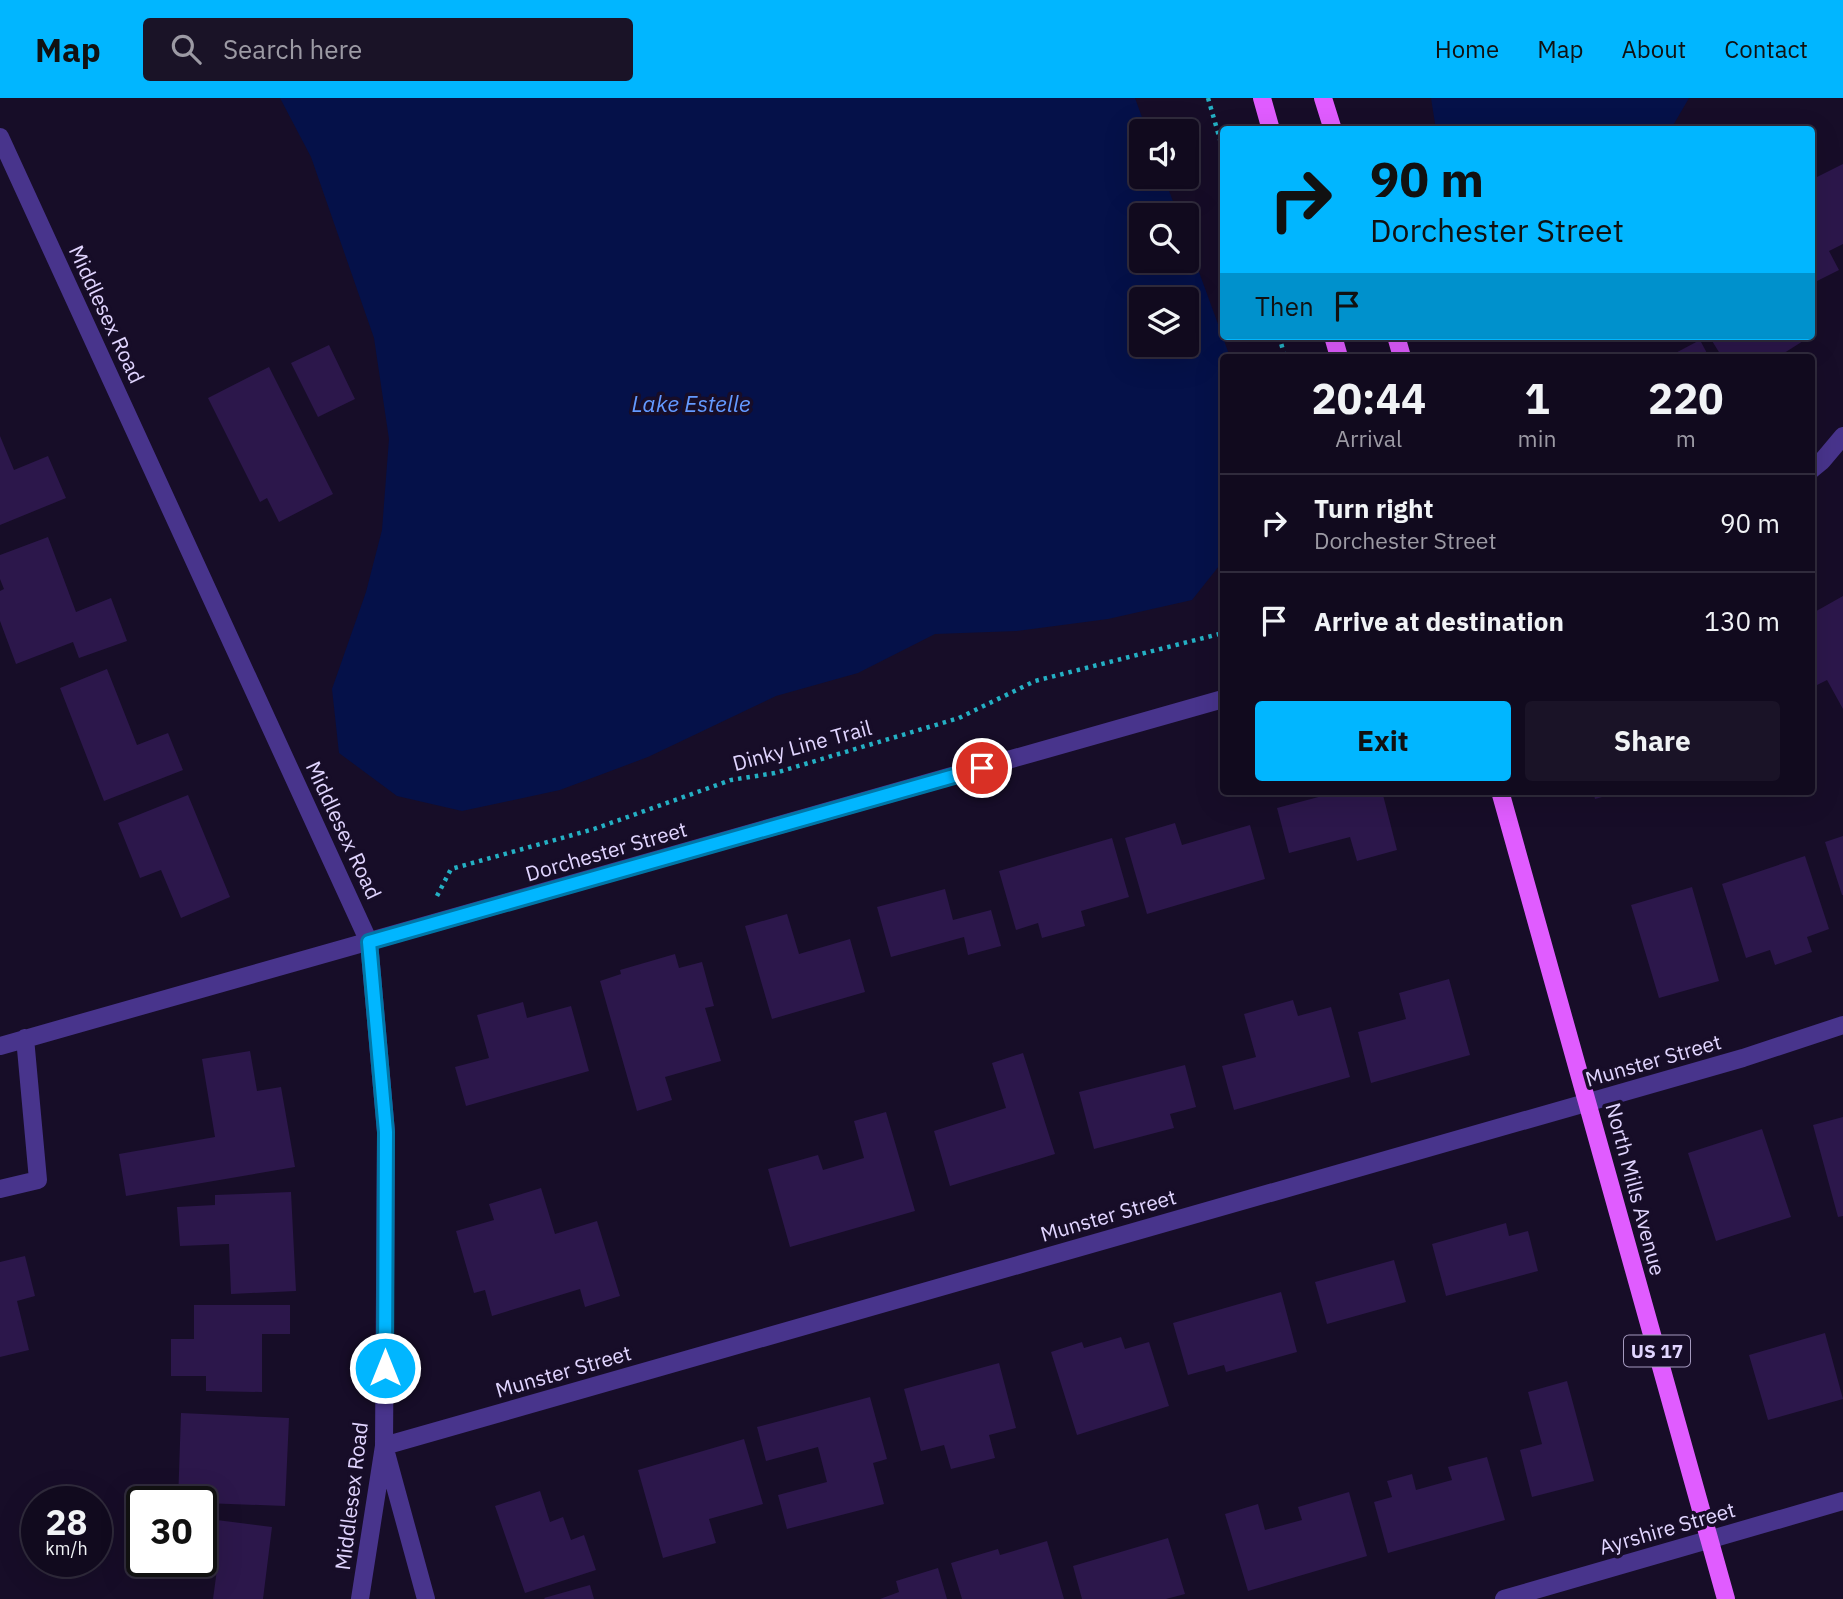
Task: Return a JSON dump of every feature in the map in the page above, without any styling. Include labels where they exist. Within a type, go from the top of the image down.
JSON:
[{"type":"main road","points":[[1262,98],[1270,126]]},
{"type":"main road","points":[[1323,98],[1332,126]]},
{"type":"main road","name":"North Mills Avenue","points":[[1501,795],[1726,1599]]},
{"type":"street","name":"Middlesex Road","points":[[0,137],[369,942],[386,1132],[384,1446],[360,1599]]},
{"type":"street","points":[[1815,467],[1843,436]]},
{"type":"street","name":"Dorchester Street","points":[[0,1046],[1220,700]]},
{"type":"street","name":"Munster Street","points":[[384,1446],[1743,1058],[1843,1025]]},
{"type":"street","points":[[0,1189],[38,1180],[25,1038]]},
{"type":"street","points":[[384,1446],[426,1599]]},
{"type":"street","name":"Ayrshire Street","points":[[1504,1599],[1843,1501]]},
{"type":"path","points":[[1208,98],[1220,140]]},
{"type":"path","name":"Dinky Line Trail","points":[[420,928],[451,869],[594,829],[731,780],[775,773],[959,718],[1034,681],[1220,635]]},
{"type":"water","name":"Lake Estelle","points":[[280,98],[1135,98],[1143,119],[1129,119],[1129,189],[1168,189],[1174,203],[1129,203],[1129,273],[1199,272],[1220,330],[1220,340],[1224,340],[1229,354],[1220,354],[1220,565],[1192,600],[1108,619],[1017,631],[935,634],[858,673],[776,696],[648,757],[560,790],[462,811],[397,796],[339,753],[332,689],[366,592],[382,530],[389,439],[374,338],[311,157]]},
{"type":"water","points":[[1431,98],[1689,98],[1673,126],[1435,126]]},
{"type":"building","points":[[1843,164],[1843,244],[1829,251],[1839,270],[1815,282],[1815,178]]},
{"type":"building","points":[[1700,340],[1707,354],[1674,354]]},
{"type":"building","points":[[1711,340],[1805,340],[1783,354],[1720,354]]},
{"type":"building","points":[[329,345],[355,399],[318,417],[291,363]]},
{"type":"building","points":[[269,367],[333,494],[279,522],[267,498],[260,502],[208,398]]},
{"type":"building","points":[[0,436],[14,470],[48,456],[66,498],[0,525]]},
{"type":"building","points":[[48,537],[76,612],[111,598],[127,641],[79,658],[73,642],[16,664],[0,621],[0,591],[4,589],[0,579],[0,555]]},
{"type":"building","points":[[1843,596],[1843,709],[1827,680],[1815,686],[1815,612]]},
{"type":"building","points":[[107,669],[137,745],[168,733],[183,770],[104,801],[60,688]]},
{"type":"building","points":[[188,795],[230,897],[181,918],[161,870],[140,878],[118,823]]},
{"type":"building","points":[[1326,795],[1383,795],[1397,850],[1357,861],[1350,837],[1289,853],[1277,808]]},
{"type":"building","points":[[1175,823],[1182,845],[1250,825],[1265,879],[1147,914],[1125,838]]},
{"type":"building","points":[[1843,836],[1843,895],[1842,895],[1825,842]]},
{"type":"building","points":[[1112,838],[1129,897],[1081,911],[1085,926],[1042,938],[1038,923],[1016,930],[999,871]]},
{"type":"building","points":[[1805,856],[1829,929],[1807,937],[1812,952],[1775,965],[1770,950],[1746,958],[1722,884]]},
{"type":"building","points":[[1692,887],[1719,981],[1659,998],[1631,905]]},
{"type":"building","points":[[945,889],[953,920],[991,910],[1001,946],[968,955],[964,937],[891,957],[877,907]]},
{"type":"building","points":[[787,914],[799,954],[850,939],[865,992],[772,1019],[745,926]]},
{"type":"building","points":[[675,954],[679,968],[702,962],[714,1006],[705,1008],[721,1061],[665,1077],[672,1100],[637,1111],[600,981],[621,974],[620,970]]},
{"type":"building","points":[[1449,979],[1470,1055],[1371,1083],[1358,1032],[1406,1019],[1399,993]]},
{"type":"building","points":[[1293,1000],[1298,1016],[1331,1007],[1350,1077],[1234,1110],[1222,1066],[1256,1057],[1244,1014]]},
{"type":"building","points":[[523,1002],[527,1018],[571,1006],[589,1071],[466,1106],[455,1067],[489,1058],[477,1015]]},
{"type":"building","points":[[250,1051],[257,1091],[281,1087],[295,1167],[126,1196],[119,1154],[215,1137],[202,1059]]},
{"type":"building","points":[[1023,1053],[1055,1154],[950,1186],[934,1131],[1006,1108],[992,1063]]},
{"type":"building","points":[[1185,1065],[1196,1107],[1170,1114],[1174,1128],[1094,1149],[1079,1092]]},
{"type":"building","points":[[886,1112],[915,1211],[790,1247],[768,1169],[818,1155],[823,1170],[864,1158],[854,1121]]},
{"type":"building","points":[[1843,1117],[1843,1216],[1838,1217],[1813,1125]]},
{"type":"building","points":[[1762,1129],[1791,1217],[1716,1241],[1688,1153]]},
{"type":"building","points":[[541,1188],[555,1234],[597,1221],[620,1296],[585,1307],[580,1289],[492,1316],[485,1290],[474,1293],[456,1231],[494,1220],[489,1204]]},
{"type":"building","points":[[291,1192],[296,1291],[231,1294],[229,1244],[180,1246],[177,1207],[215,1205],[215,1195]]},
{"type":"building","points":[[1506,1223],[1509,1236],[1528,1231],[1538,1271],[1446,1296],[1432,1244]]},
{"type":"building","points":[[25,1256],[35,1296],[17,1301],[29,1350],[0,1357],[0,1262]]},
{"type":"building","points":[[1394,1260],[1406,1302],[1327,1324],[1315,1282]]},
{"type":"building","points":[[1281,1292],[1297,1352],[1226,1372],[1224,1365],[1188,1375],[1173,1323]]},
{"type":"building","points":[[194,1305],[290,1305],[290,1334],[262,1334],[262,1392],[206,1391],[206,1376],[171,1376],[171,1339],[194,1339]]},
{"type":"building","points":[[1825,1333],[1843,1399],[1768,1420],[1749,1355]]},
{"type":"building","points":[[1121,1337],[1125,1349],[1149,1342],[1169,1406],[1077,1435],[1051,1352],[1082,1342],[1084,1348]]},
{"type":"building","points":[[999,1363],[1016,1428],[989,1435],[995,1458],[951,1469],[944,1445],[921,1451],[904,1389]]},
{"type":"building","points":[[1567,1381],[1594,1481],[1532,1497],[1520,1450],[1542,1444],[1528,1392]]},
{"type":"building","points":[[870,1397],[887,1459],[873,1463],[884,1504],[787,1529],[778,1495],[827,1482],[818,1447],[766,1461],[757,1427]]},
{"type":"building","points":[[181,1413],[289,1418],[285,1506],[217,1503],[217,1486],[179,1486]]},
{"type":"building","points":[[744,1439],[763,1504],[709,1519],[716,1543],[663,1558],[638,1470]]},
{"type":"building","points":[[1487,1457],[1505,1520],[1388,1553],[1374,1502],[1392,1497],[1387,1481],[1412,1474],[1416,1490],[1452,1480],[1448,1467]]},
{"type":"building","points":[[540,1491],[550,1522],[563,1517],[571,1540],[584,1535],[596,1570],[525,1593],[495,1506]]},
{"type":"building","points":[[1349,1492],[1367,1556],[1248,1591],[1225,1514],[1258,1504],[1265,1530],[1302,1520],[1298,1507]]},
{"type":"building","points":[[217,1520],[272,1527],[263,1599],[213,1599],[218,1562]]},
{"type":"building","points":[[1168,1538],[1185,1594],[1166,1599],[1082,1599],[1073,1566]]},
{"type":"building","points":[[1047,1541],[1064,1599],[962,1599],[951,1563],[998,1549],[1000,1555]]},
{"type":"building","points":[[938,1568],[947,1599],[880,1599],[899,1592],[896,1581]]},
{"type":"building","points":[[590,1585],[594,1599],[544,1598]]},
{"type":"route","points":[[385,1368],[386,1132],[369,942],[982,768]]}]
